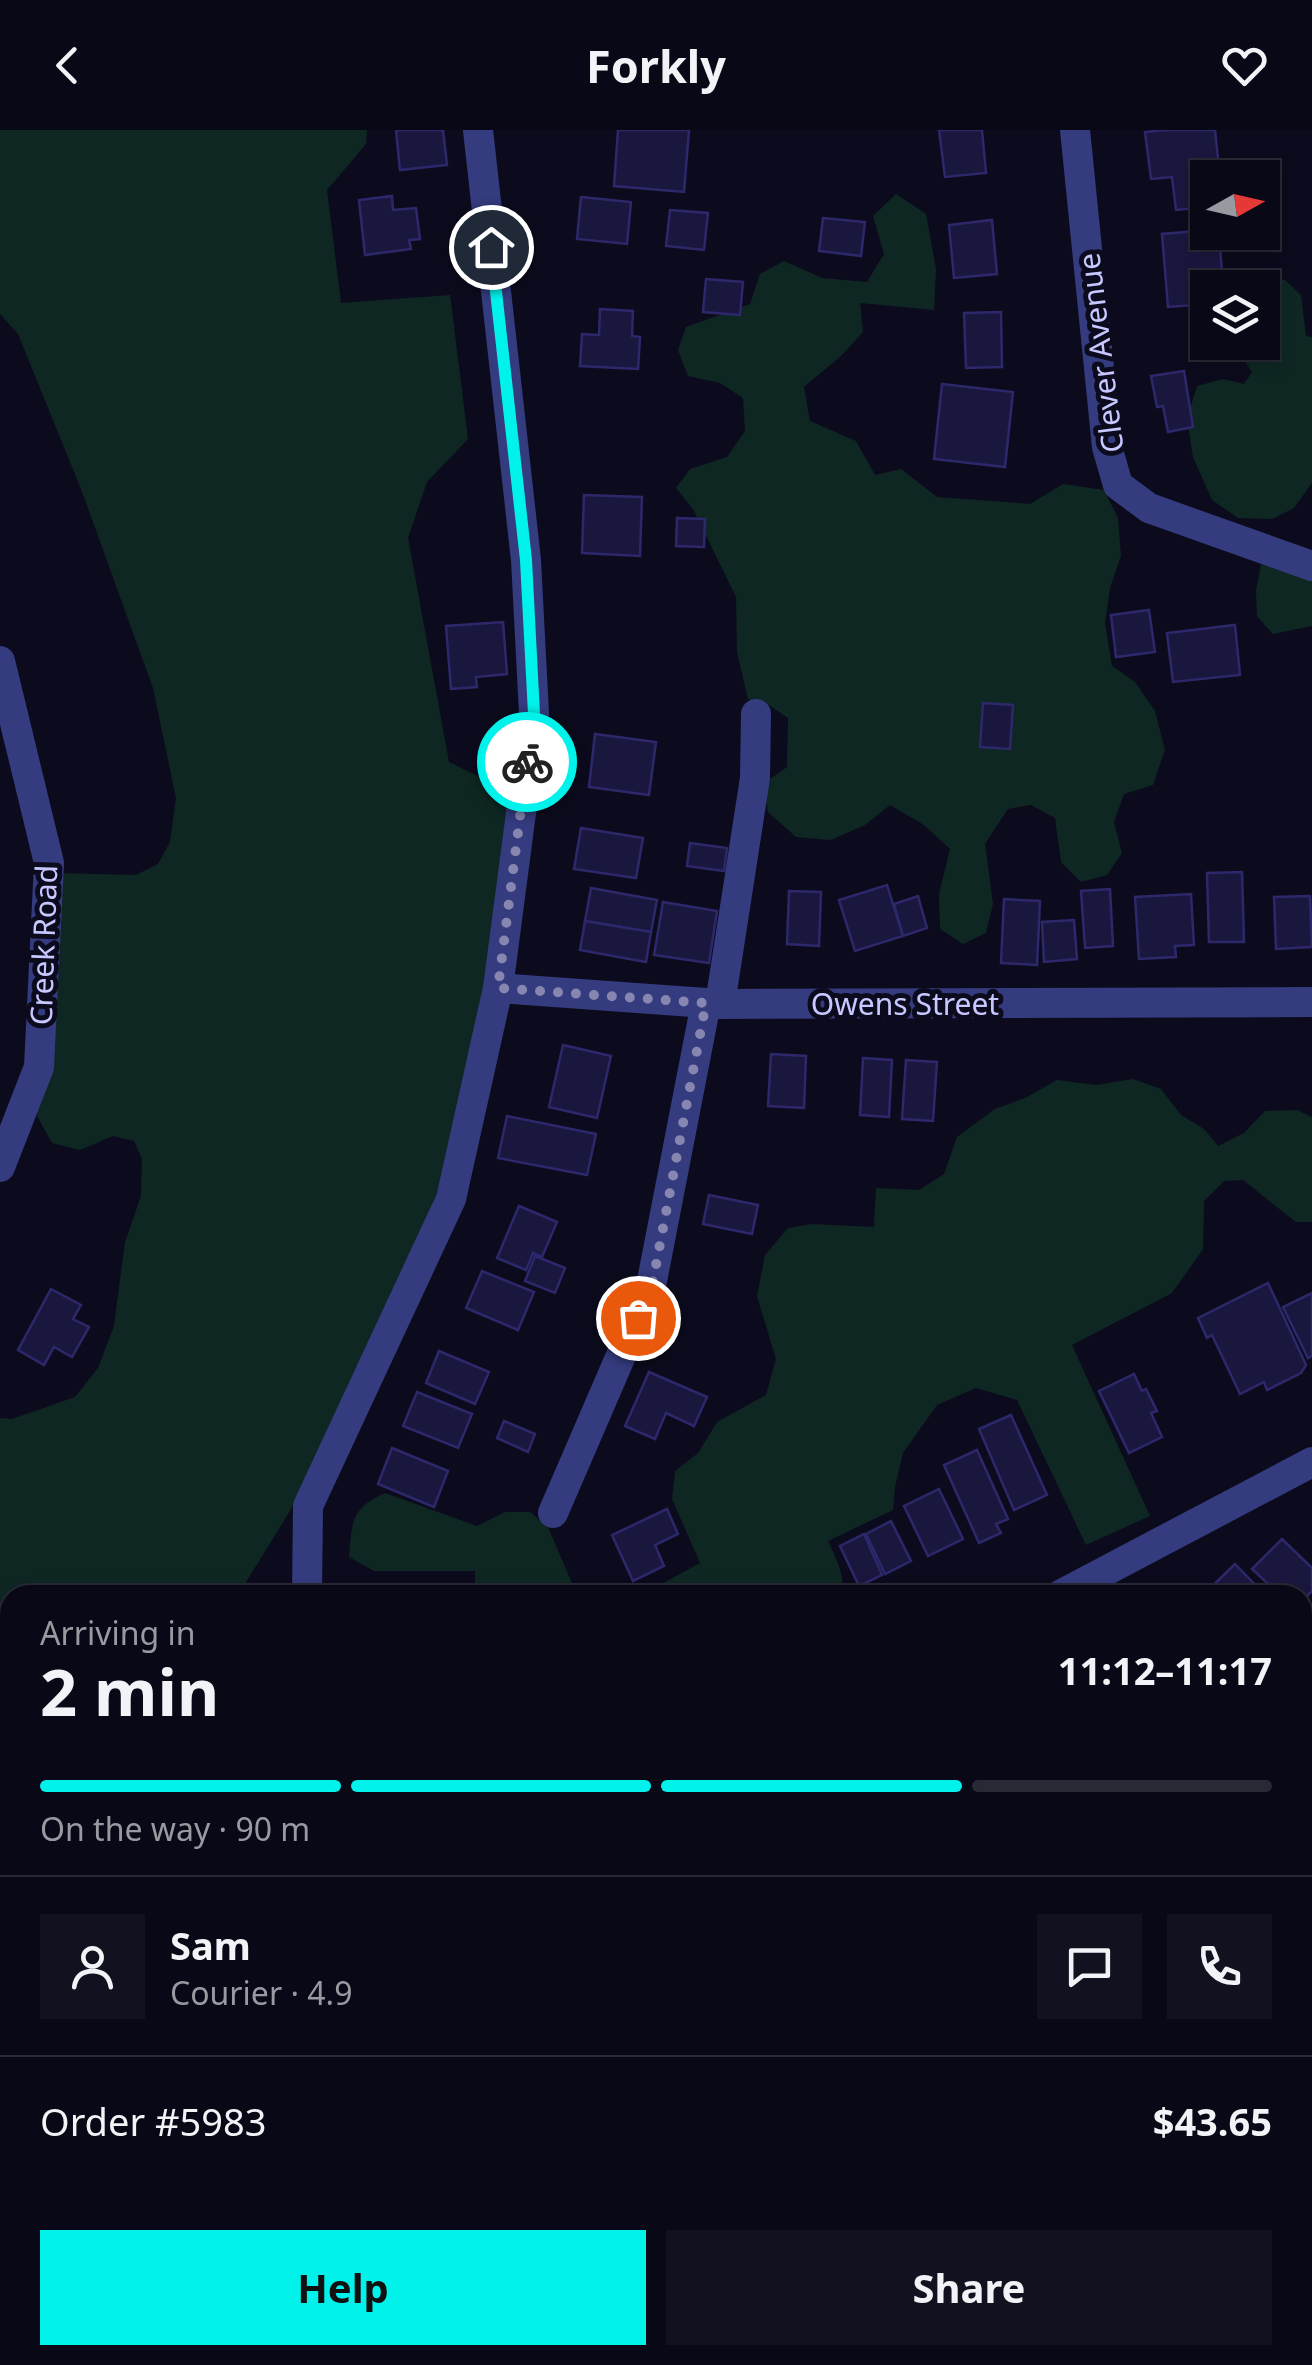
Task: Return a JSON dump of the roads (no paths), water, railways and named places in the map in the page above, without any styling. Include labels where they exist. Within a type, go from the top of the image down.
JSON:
[{"type":"street","points":[[307,1585],[308,1506],[452,1199],[498,988],[534,714],[526,560],[478,130]]},
{"type":"street","name":"Clever Avenue","points":[[1076,130],[1107,447],[1118,485],[1149,508],[1312,566]]},
{"type":"street","name":"Creek Road","points":[[0,661],[49,863],[39,1067],[0,1167]]},
{"type":"street","points":[[553,1513],[652,1286],[713,1003],[755,778],[756,714]]},
{"type":"street","name":"Owens Street","points":[[498,988],[713,1003],[1312,1002]]},
{"type":"street","points":[[1079,1585],[1312,1462]]}]
